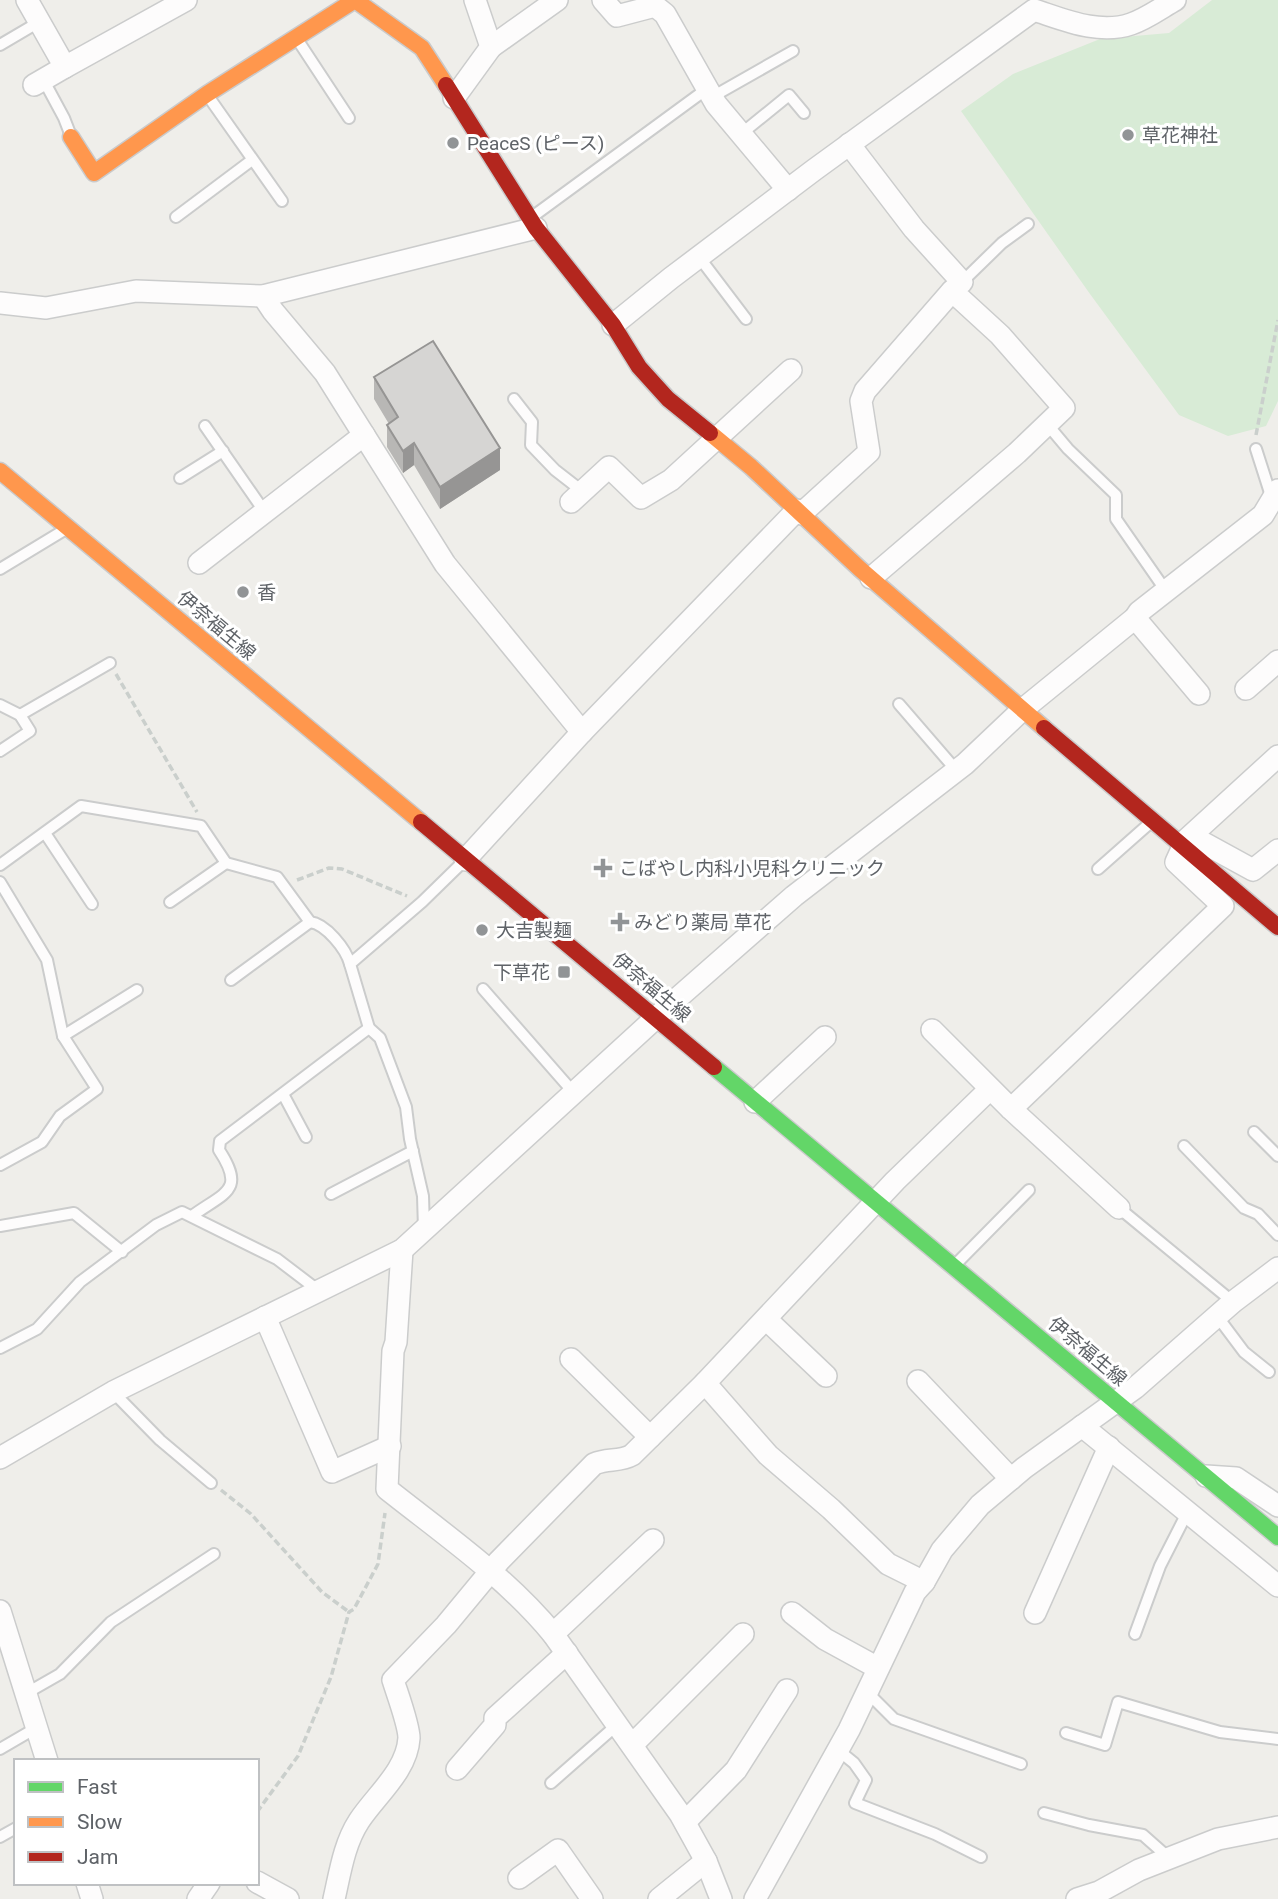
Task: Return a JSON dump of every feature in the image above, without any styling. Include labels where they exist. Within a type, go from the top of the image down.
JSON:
[{"type":"street","points":[[27,0],[65,67]]},
{"type":"street","points":[[39,82],[186,0]]},
{"type":"street","points":[[71,137],[94,173],[207,94],[355,0],[422,48],[533,223],[613,326],[639,367],[668,399],[751,467],[871,578],[1022,710],[1278,927]]},
{"type":"street","points":[[475,0],[491,47]]},
{"type":"street","points":[[454,97],[491,47],[557,0]]},
{"type":"street","points":[[603,0],[617,16],[655,6],[660,9],[689,53],[710,93],[788,190]]},
{"type":"street","points":[[613,326],[699,257],[849,144],[1034,10],[1100,28],[1120,27],[1134,23],[1175,0]]},
{"type":"street","points":[[849,144],[956,287],[1064,408],[871,578]]},
{"type":"street","points":[[0,303],[46,308],[136,290],[263,296],[533,223]]},
{"type":"street","points":[[465,860],[582,732],[799,512],[869,452],[861,401],[865,391],[956,287]]},
{"type":"street","points":[[263,296],[272,311],[325,373],[445,564],[582,732]]},
{"type":"street","points":[[576,497],[609,467],[641,498],[671,480],[791,370]]},
{"type":"street","points":[[200,563],[364,435]]},
{"type":"street","name":"伊奈福生線","points":[[0,471],[1278,1536]]},
{"type":"street","points":[[0,1458],[113,1392],[402,1250],[656,1017],[794,896],[956,771],[1022,710],[1166,590],[1263,514],[1274,501]]},
{"type":"street","points":[[1135,618],[1199,694]]},
{"type":"street","points":[[1246,689],[1278,661]]},
{"type":"street","points":[[1011,1109],[1223,906],[1176,862],[1186,840],[1278,756]]},
{"type":"street","points":[[1184,847],[1200,841],[1254,870],[1278,850]]},
{"type":"street","points":[[932,1030],[1011,1109],[1119,1208]]},
{"type":"street","points":[[755,1101],[825,1037]]},
{"type":"street","points":[[334,1899],[348,1843],[359,1822],[386,1788],[403,1759],[409,1736],[393,1680],[446,1625],[491,1570],[594,1464],[604,1459],[624,1459],[632,1455],[705,1383],[876,1202],[990,1089]]},
{"type":"street","points":[[402,1250],[396,1342],[393,1350],[387,1489],[491,1570],[531,1608],[553,1634],[685,1822],[706,1861],[721,1899]]},
{"type":"street","points":[[755,1899],[838,1751],[915,1592],[924,1582],[942,1550],[980,1505],[1011,1479],[1116,1403],[1225,1309],[1278,1268]]},
{"type":"street","points":[[265,1317],[331,1472],[390,1446]]},
{"type":"street","points":[[766,1319],[826,1376]]},
{"type":"street","points":[[571,1359],[650,1437]]},
{"type":"street","points":[[918,1381],[1011,1479]]},
{"type":"street","points":[[705,1383],[768,1455],[831,1509],[888,1564],[924,1582]]},
{"type":"street","points":[[1082,1426],[1278,1586]]},
{"type":"street","points":[[1035,1613],[1109,1447]]},
{"type":"street","points":[[1206,1476],[1236,1478],[1278,1506]]},
{"type":"street","points":[[553,1634],[653,1540]]},
{"type":"street","points":[[792,1613],[825,1639],[878,1668]]},
{"type":"street","points":[[1,1617],[46,1759]]},
{"type":"street","points":[[632,1745],[743,1634]]},
{"type":"street","points":[[457,1769],[495,1725],[495,1718],[567,1653]]},
{"type":"street","points":[[685,1822],[736,1770],[787,1690]]},
{"type":"street","points":[[1081,1898],[1099,1892],[1139,1870],[1218,1839],[1278,1827]]},
{"type":"street","points":[[519,1878],[558,1850],[592,1899]]},
{"type":"street","points":[[659,1899],[706,1861]]},
{"type":"street","points":[[259,1883],[288,1899]]},
{"type":"lane","points":[[0,45],[39,22]]},
{"type":"lane","points":[[297,39],[349,118]]},
{"type":"lane","points":[[533,223],[710,93],[793,51]]},
{"type":"lane","points":[[39,82],[64,118],[71,137]]},
{"type":"lane","points":[[207,94],[282,201]]},
{"type":"lane","points":[[741,134],[789,95],[804,113]]},
{"type":"lane","points":[[176,217],[252,160]]},
{"type":"lane","points":[[956,287],[1002,243],[1028,224]]},
{"type":"lane","points":[[699,257],[746,318]]},
{"type":"lane","points":[[514,398],[532,422],[531,445],[576,497]]},
{"type":"lane","points":[[1047,424],[1068,449],[1116,495],[1116,519],[1166,590]]},
{"type":"lane","points":[[205,426],[264,511]]},
{"type":"lane","points":[[1256,449],[1274,501]]},
{"type":"lane","points":[[180,478],[223,451]]},
{"type":"lane","points":[[0,569],[68,528]]},
{"type":"lane","points":[[20,715],[110,663]]},
{"type":"lane","points":[[899,704],[956,771]]},
{"type":"lane","points":[[0,705],[20,715],[30,731],[0,751]]},
{"type":"lane","points":[[0,865],[81,806],[201,826],[226,863],[277,877],[310,922],[326,930],[348,958],[369,1028],[380,1038],[406,1107],[423,1196],[424,1231]]},
{"type":"lane","points":[[1098,869],[1152,821]]},
{"type":"lane","points":[[45,833],[92,904]]},
{"type":"lane","points":[[349,964],[422,902],[465,860]]},
{"type":"lane","points":[[170,902],[226,863]]},
{"type":"lane","points":[[0,882],[47,960],[63,1036],[97,1089],[60,1116],[42,1142],[0,1165]]},
{"type":"lane","points":[[231,980],[310,922]]},
{"type":"lane","points":[[483,989],[574,1093]]},
{"type":"lane","points":[[63,1036],[137,990]]},
{"type":"lane","points":[[192,1216],[229,1189],[233,1178],[231,1167],[219,1150],[220,1141],[369,1028]]},
{"type":"lane","points":[[283,1094],[306,1137]]},
{"type":"lane","points":[[1254,1132],[1278,1156]]},
{"type":"lane","points":[[1184,1146],[1244,1208],[1258,1214],[1278,1235]]},
{"type":"lane","points":[[331,1194],[413,1151]]},
{"type":"lane","points":[[954,1266],[1029,1190]]},
{"type":"lane","points":[[1119,1208],[1225,1309],[1244,1352],[1269,1372]]},
{"type":"lane","points":[[0,1348],[37,1329],[50,1317],[69,1291],[156,1225],[182,1212],[277,1259],[319,1292]]},
{"type":"lane","points":[[0,1226],[74,1213],[122,1252]]},
{"type":"lane","points":[[113,1392],[160,1440],[211,1483]]},
{"type":"lane","points":[[1135,1634],[1160,1566],[1188,1511]]},
{"type":"lane","points":[[26,1694],[60,1674],[111,1622],[214,1554]]},
{"type":"lane","points":[[867,1692],[894,1719],[1021,1764]]},
{"type":"lane","points":[[1066,1733],[1105,1745],[1118,1702],[1220,1732],[1278,1739]]},
{"type":"lane","points":[[551,1783],[618,1724]]},
{"type":"lane","points":[[0,1749],[36,1728]]},
{"type":"lane","points":[[838,1751],[854,1763],[866,1780],[855,1803],[934,1834],[981,1857]]},
{"type":"lane","points":[[1044,1813],[1143,1835],[1169,1858]]},
{"type":"path","points":[[1256,449],[1259,412],[1278,320]]},
{"type":"path","points":[[110,663],[201,819],[201,826]]},
{"type":"path","points":[[283,885],[329,868],[342,869],[422,902]]},
{"type":"path","points":[[211,1483],[251,1514],[322,1592],[349,1612]]},
{"type":"path","points":[[259,1809],[298,1756],[331,1676],[349,1612],[354,1609],[378,1564],[385,1525],[387,1489]]},
{"type":"green space","points":[[1212,0],[1278,0],[1278,401],[1266,426],[1228,436],[1179,415],[961,111],[1013,74],[1100,39],[1169,33]]},
{"type":"building","points":[[433,341],[500,448],[440,487],[414,443],[403,451],[387,425],[398,417],[374,377]]},
{"type":"traffic: fast","points":[[714,1067],[1278,1537]]},
{"type":"traffic: slow","points":[[71,137],[94,173],[207,94],[355,0],[422,48],[446,85]]},
{"type":"traffic: slow","points":[[710,433],[751,467],[860,569],[1044,728]]},
{"type":"traffic: slow","points":[[0,471],[421,822]]},
{"type":"traffic: jam","points":[[446,85],[536,228],[613,325],[639,367],[668,399],[710,433]]},
{"type":"traffic: jam","points":[[1044,728],[1278,927]]},
{"type":"traffic: jam","points":[[421,822],[714,1067]]},
{"type":"place","name":"草花神社","points":[[1128,135]]},
{"type":"place","name":"PeaceS (ピース)","points":[[453,143]]},
{"type":"place","name":"香","points":[[243,592]]},
{"type":"place","name":"こばやし内科小児科クリニック","points":[[603,868]]},
{"type":"place","name":"みどり薬局 草花","points":[[620,922]]},
{"type":"place","name":"大吉製麺","points":[[482,930]]},
{"type":"place","name":"下草花","points":[[564,972]]}]
